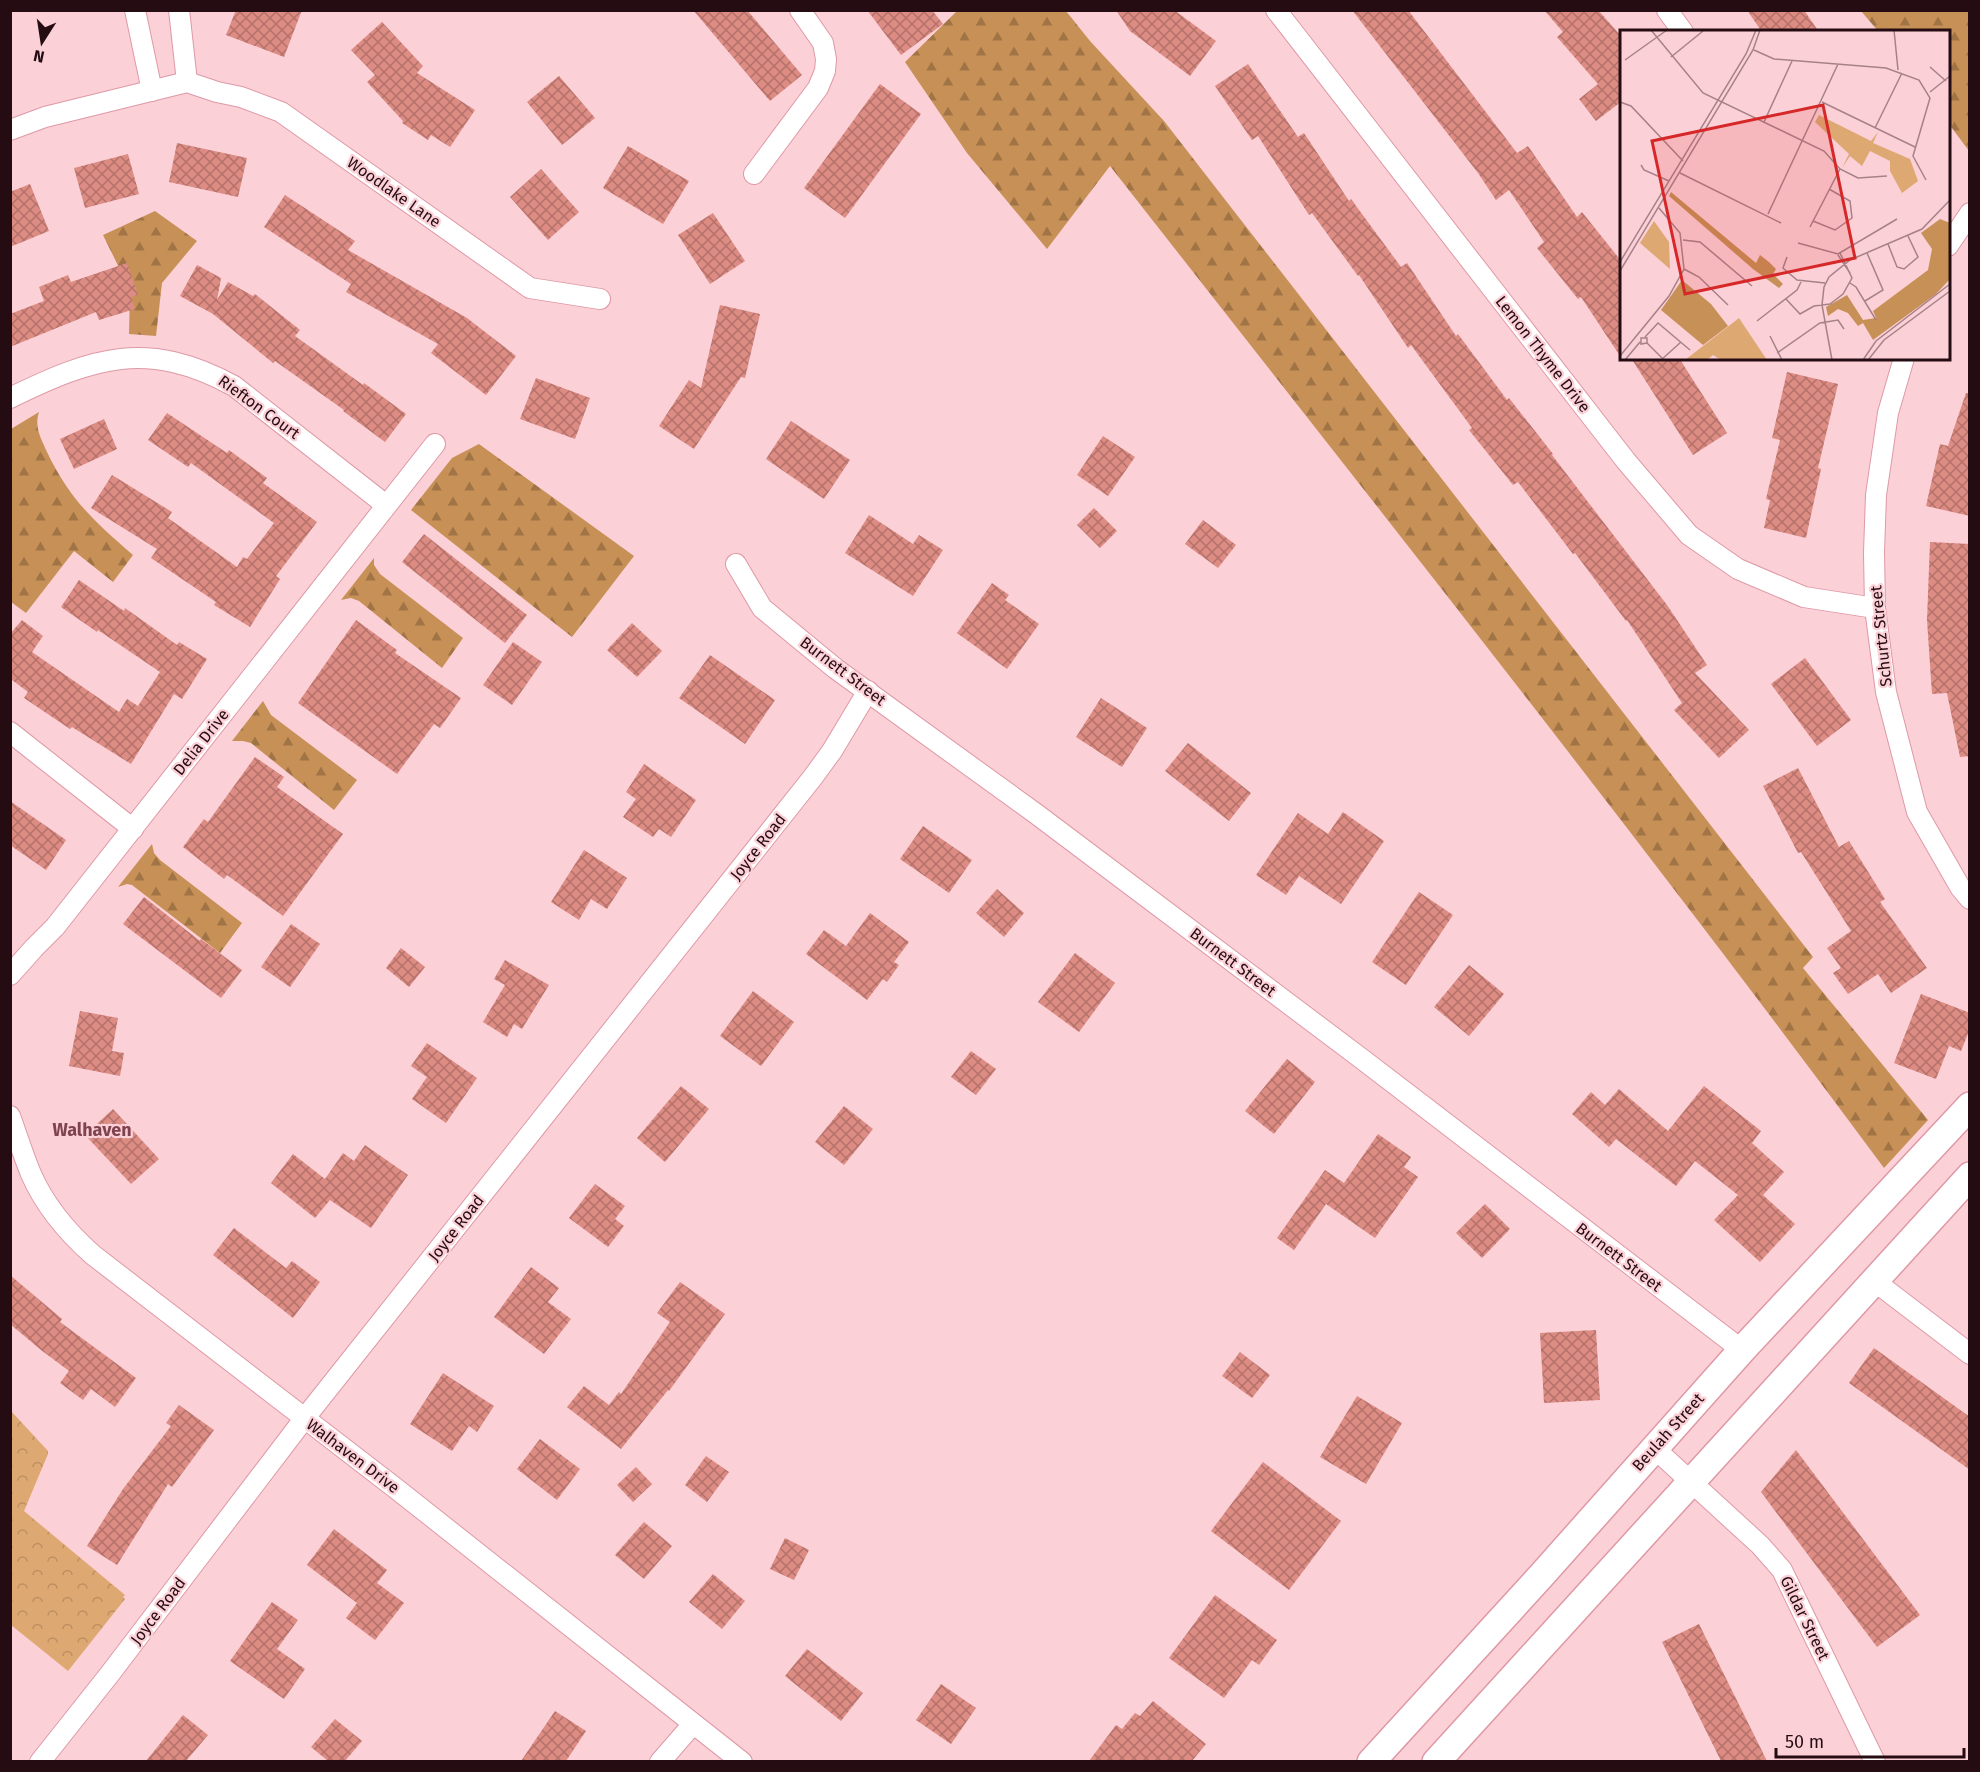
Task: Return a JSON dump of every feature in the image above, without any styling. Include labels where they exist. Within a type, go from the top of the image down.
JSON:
[{"type":"main road","name":"Beulah Street","points":[[1371,1761],[1534,1584],[1653,1447],[1970,1106]]},
{"type":"main road","points":[[1436,1761],[1970,1176]]},
{"type":"street","points":[[135,10],[152,91]]},
{"type":"street","points":[[10,130],[45,117],[187,82],[178,10]]},
{"type":"street","points":[[754,174],[818,88],[825,71],[826,59],[823,43],[800,10]]},
{"type":"street","name":"Lemon Thyme Drive","points":[[1276,10],[1618,452],[1689,535],[1738,569],[1804,597],[1875,608]]},
{"type":"street","points":[[1667,10],[1682,30]]},
{"type":"street","name":"Woodlake Lane","points":[[187,82],[241,97],[281,112],[530,288],[600,299]]},
{"type":"street","points":[[1950,243],[1970,213]]},
{"type":"street","name":"Riefton Court","points":[[10,398],[73,370],[102,361],[142,358],[182,363],[208,372],[234,386],[387,504]]},
{"type":"street","name":"Schurtz Street","points":[[1903,360],[1888,413],[1876,495],[1875,608],[1886,692],[1917,812],[1960,887],[1970,899]]},
{"type":"street","name":"Delia Drive","points":[[10,975],[55,927],[435,444]]},
{"type":"street","name":"Burnett Street","points":[[736,564],[762,608],[836,669],[1035,813],[1344,1045],[1742,1350]]},
{"type":"street","name":"Joyce Road","points":[[40,1761],[109,1675],[304,1419],[813,777],[832,751],[868,691]]},
{"type":"street","points":[[10,732],[133,829]]},
{"type":"street","name":"Walhaven Drive","points":[[10,1116],[31,1174],[43,1197],[60,1222],[78,1242],[742,1761]]},
{"type":"street","points":[[1873,1280],[1970,1354]]},
{"type":"street","name":"Gildar Street","points":[[1653,1447],[1760,1545],[1782,1570],[1875,1761]]},
{"type":"street","points":[[660,1761],[693,1724]]},
{"type":"green space","points":[[957,11],[1066,11],[1090,41],[1164,121],[1813,957],[1803,968],[1928,1120],[1884,1168],[1694,915],[1110,166],[1047,249],[967,153],[905,62]]},
{"type":"green space","points":[[1861,11],[1969,11],[1969,151],[1950,125],[1950,30],[1877,30]]},
{"type":"green space","points":[[155,211],[197,241],[162,283],[156,336],[129,334],[130,290],[103,235]]},
{"type":"green space","points":[[39,412],[37,423],[41,437],[65,484],[84,509],[133,555],[113,582],[74,551],[26,613],[11,602],[11,429]]},
{"type":"green space","points":[[479,444],[634,556],[572,637],[411,510],[452,458]]},
{"type":"green space","points":[[374,558],[374,565],[380,574],[463,638],[442,668],[359,601],[351,598],[341,600]]},
{"type":"green space","points":[[263,701],[271,715],[357,780],[334,810],[251,743],[232,741]]},
{"type":"green space","points":[[152,844],[154,853],[160,860],[242,923],[220,953],[132,885],[118,887]]},
{"type":"green space","points":[[11,1411],[48,1451],[24,1511],[125,1595],[123,1597],[125,1599],[68,1671],[11,1625]]},
{"type":"building","points":[[236,10],[302,10],[284,57],[226,35]]},
{"type":"building","points":[[693,10],[747,10],[802,75],[770,101]]},
{"type":"building","points":[[867,10],[932,10],[943,24],[901,55]]},
{"type":"building","points":[[1116,10],[1174,10],[1216,41],[1190,76],[1130,31]]},
{"type":"building","points":[[1352,10],[1408,10],[1517,153],[1528,146],[1577,217],[1582,212],[1620,260],[1620,356],[1581,297],[1578,299],[1537,248],[1544,242],[1509,190],[1496,200],[1478,173]]},
{"type":"building","points":[[1544,10],[1598,10],[1620,35],[1620,103],[1596,121],[1579,99],[1598,84],[1557,37],[1563,32]]},
{"type":"building","points":[[1747,10],[1804,10],[1818,30],[1761,30]]},
{"type":"building","points":[[382,22],[423,66],[417,73],[475,110],[450,147],[431,135],[428,140],[402,123],[403,121],[367,82],[375,75],[351,50]]},
{"type":"building","points":[[1248,64],[1298,137],[1304,133],[1349,201],[1351,199],[1401,267],[1407,263],[1456,336],[1458,334],[1507,400],[1509,398],[1553,454],[1667,605],[1707,665],[1695,673],[1749,730],[1719,758],[1674,710],[1682,703],[1627,620],[1518,482],[1513,485],[1469,430],[1472,428],[1411,345],[1408,348],[1359,275],[1312,213],[1309,215],[1258,136],[1252,140],[1215,86]]},
{"type":"building","points":[[559,76],[595,118],[562,145],[527,102]]},
{"type":"building","points":[[880,84],[921,114],[845,218],[804,188]]},
{"type":"building","points":[[177,143],[247,158],[238,197],[169,182]]},
{"type":"building","points":[[628,146],[689,181],[663,224],[603,188]]},
{"type":"building","points":[[128,154],[139,194],[85,208],[74,168]]},
{"type":"building","points":[[541,169],[579,212],[548,240],[510,197]]},
{"type":"building","points":[[30,184],[49,231],[10,247],[10,192]]},
{"type":"building","points":[[285,195],[355,241],[348,250],[467,318],[516,356],[486,395],[431,353],[438,344],[346,292],[351,284],[264,227]]},
{"type":"building","points":[[713,213],[745,261],[710,284],[678,235]]},
{"type":"building","points":[[127,263],[138,295],[131,297],[135,309],[99,320],[96,312],[10,347],[10,314],[44,301],[39,287],[68,275],[71,282]]},
{"type":"building","points":[[197,265],[221,278],[217,300],[228,282],[253,296],[255,294],[300,330],[295,336],[406,414],[385,442],[275,361],[273,363],[213,314],[180,296]]},
{"type":"building","points":[[720,305],[760,314],[745,378],[741,377],[694,449],[659,426],[689,380],[701,388]]},
{"type":"building","points":[[1632,360],[1680,360],[1727,433],[1693,455]]},
{"type":"building","points":[[1787,372],[1838,384],[1818,468],[1821,469],[1806,538],[1764,528],[1770,500],[1766,499],[1780,440],[1772,438]]},
{"type":"building","points":[[536,378],[590,398],[575,439],[520,419]]},
{"type":"building","points":[[1966,393],[1970,393],[1970,516],[1926,506],[1940,444],[1948,446]]},
{"type":"building","points":[[167,413],[227,453],[229,450],[267,478],[263,483],[317,522],[276,576],[280,579],[250,627],[214,605],[216,602],[151,558],[157,549],[91,508],[112,475],[172,512],[168,518],[237,567],[243,557],[247,559],[274,523],[191,463],[188,467],[148,440]]},
{"type":"building","points":[[104,419],[117,449],[74,469],[60,439]]},
{"type":"building","points":[[791,421],[850,460],[824,499],[766,459]]},
{"type":"building","points":[[1103,436],[1135,457],[1108,496],[1077,475]]},
{"type":"building","points":[[1094,508],[1117,531],[1100,548],[1077,525]]},
{"type":"building","points":[[869,515],[913,544],[919,535],[943,550],[913,596],[845,553]]},
{"type":"building","points":[[1203,520],[1236,545],[1218,568],[1185,544]]},
{"type":"building","points":[[424,534],[527,615],[505,643],[402,562]]},
{"type":"building","points":[[1930,542],[1970,544],[1970,756],[1960,757],[1947,693],[1932,694],[1927,620]]},
{"type":"building","points":[[79,580],[124,611],[125,608],[177,645],[179,642],[207,659],[182,699],[174,694],[131,764],[72,727],[70,729],[24,698],[28,692],[12,680],[10,683],[10,634],[22,620],[43,636],[32,652],[119,712],[127,699],[138,706],[160,672],[61,607]]},
{"type":"building","points":[[992,583],[1009,595],[1005,600],[1039,624],[1007,669],[957,633]]},
{"type":"building","points":[[356,620],[397,650],[395,653],[461,698],[440,728],[434,724],[397,774],[298,703]]},
{"type":"building","points":[[632,623],[662,651],[637,677],[607,650]]},
{"type":"building","points":[[513,642],[542,662],[512,705],[483,685]]},
{"type":"building","points":[[710,655],[775,700],[745,744],[679,698]]},
{"type":"building","points":[[1805,658],[1851,720],[1817,746],[1771,684]]},
{"type":"building","points":[[1101,698],[1147,728],[1122,767],[1076,737]]},
{"type":"building","points":[[1188,743],[1251,793],[1229,821],[1165,771]]},
{"type":"building","points":[[255,757],[284,777],[277,787],[343,834],[283,916],[227,875],[224,879],[183,847],[204,819],[208,822]]},
{"type":"building","points":[[644,764],[696,800],[671,837],[659,829],[653,837],[623,817],[636,799],[626,792]]},
{"type":"building","points":[[1798,768],[1839,847],[1849,841],[1885,899],[1880,902],[1927,968],[1891,993],[1878,974],[1848,994],[1833,973],[1841,968],[1827,948],[1851,931],[1801,852],[1798,853],[1763,786]]},
{"type":"building","points":[[10,801],[66,840],[46,870],[10,845]]},
{"type":"building","points":[[1343,812],[1384,841],[1341,904],[1299,876],[1286,895],[1256,875],[1298,813],[1328,834]]},
{"type":"building","points":[[923,826],[972,860],[949,893],[900,859]]},
{"type":"building","points":[[584,850],[627,878],[607,909],[591,899],[579,920],[551,902]]},
{"type":"building","points":[[997,889],[1024,913],[1004,937],[976,913]]},
{"type":"building","points":[[1419,892],[1453,915],[1406,985],[1372,962]]},
{"type":"building","points":[[144,897],[200,941],[201,939],[242,970],[221,998],[123,924]]},
{"type":"building","points":[[870,913],[909,942],[894,962],[899,965],[887,982],[883,979],[867,1000],[806,954],[824,930],[846,946]]},
{"type":"building","points":[[291,924],[320,944],[290,987],[261,967]]},
{"type":"building","points":[[401,948],[425,967],[409,987],[386,968]]},
{"type":"building","points":[[1075,953],[1115,983],[1079,1032],[1038,1002]]},
{"type":"building","points":[[505,960],[549,985],[522,1029],[514,1024],[507,1037],[483,1022],[505,985],[494,979]]},
{"type":"building","points":[[1469,965],[1504,994],[1469,1036],[1434,1007]]},
{"type":"building","points":[[753,991],[794,1022],[761,1066],[720,1036]]},
{"type":"building","points":[[1921,994],[1970,1013],[1970,1029],[1961,1051],[1949,1046],[1936,1079],[1894,1063]]},
{"type":"building","points":[[80,1011],[118,1018],[112,1051],[124,1053],[120,1076],[69,1066]]},
{"type":"building","points":[[427,1043],[477,1078],[446,1123],[412,1099],[427,1077],[411,1066]]},
{"type":"building","points":[[971,1051],[996,1069],[976,1095],[951,1077]]},
{"type":"building","points":[[1287,1059],[1315,1082],[1274,1134],[1245,1111]]},
{"type":"building","points":[[681,1086],[709,1109],[665,1162],[637,1138]]},
{"type":"building","points":[[1704,1086],[1761,1131],[1752,1143],[1784,1172],[1763,1195],[1795,1224],[1760,1262],[1714,1220],[1738,1195],[1695,1161],[1676,1186],[1616,1139],[1609,1147],[1572,1114],[1591,1092],[1605,1105],[1619,1089],[1668,1131]]},
{"type":"building","points":[[844,1106],[873,1129],[844,1165],[815,1142]]},
{"type":"building","points":[[113,1109],[159,1159],[131,1184],[85,1135]]},
{"type":"building","points":[[1378,1134],[1411,1157],[1404,1167],[1418,1177],[1375,1238],[1326,1204],[1294,1250],[1277,1238],[1325,1170],[1344,1183]]},
{"type":"building","points":[[365,1145],[408,1175],[371,1228],[330,1200],[315,1218],[271,1183],[293,1154],[325,1179],[343,1153],[354,1161]]},
{"type":"building","points":[[595,1184],[625,1206],[615,1219],[624,1226],[608,1247],[569,1218]]},
{"type":"building","points":[[1485,1204],[1510,1229],[1482,1258],[1456,1233]]},
{"type":"building","points":[[234,1228],[286,1268],[292,1261],[320,1282],[293,1318],[213,1255]]},
{"type":"building","points":[[531,1267],[559,1288],[548,1302],[571,1319],[544,1354],[494,1317]]},
{"type":"building","points":[[10,1275],[62,1319],[60,1322],[136,1378],[115,1407],[91,1389],[83,1400],[60,1383],[69,1371],[10,1324]]},
{"type":"building","points":[[680,1282],[725,1314],[669,1391],[621,1449],[567,1407],[584,1386],[609,1405],[619,1392],[621,1394],[670,1322],[657,1313]]},
{"type":"building","points":[[1596,1330],[1600,1400],[1544,1403],[1540,1333]]},
{"type":"building","points":[[1874,1348],[1970,1417],[1970,1470],[1849,1383]]},
{"type":"building","points":[[1240,1352],[1270,1375],[1252,1398],[1222,1376]]},
{"type":"building","points":[[443,1373],[494,1406],[477,1432],[469,1426],[452,1451],[410,1424]]},
{"type":"building","points":[[1357,1396],[1402,1423],[1366,1484],[1320,1457]]},
{"type":"building","points":[[179,1405],[214,1430],[172,1487],[168,1484],[117,1565],[87,1546],[123,1489],[171,1426],[166,1423]]},
{"type":"building","points":[[540,1439],[580,1469],[557,1500],[517,1469]]},
{"type":"building","points":[[1796,1450],[1920,1615],[1877,1647],[1761,1492]]},
{"type":"building","points":[[706,1456],[729,1472],[707,1502],[685,1485]]},
{"type":"building","points":[[1263,1462],[1341,1521],[1289,1590],[1211,1531]]},
{"type":"building","points":[[636,1467],[652,1484],[633,1502],[617,1485]]},
{"type":"building","points":[[644,1522],[672,1546],[644,1579],[615,1555]]},
{"type":"building","points":[[334,1529],[387,1570],[377,1583],[404,1603],[375,1640],[346,1618],[357,1603],[307,1565]]},
{"type":"building","points":[[785,1538],[809,1550],[794,1580],[770,1569]]},
{"type":"building","points":[[713,1574],[745,1601],[722,1629],[689,1602]]},
{"type":"building","points":[[1215,1595],[1277,1640],[1259,1665],[1252,1660],[1224,1698],[1169,1658]]},
{"type":"building","points":[[272,1602],[298,1620],[277,1649],[305,1669],[284,1699],[230,1661]]},
{"type":"building","points":[[1699,1624],[1767,1761],[1721,1761],[1662,1642]]},
{"type":"building","points":[[807,1649],[863,1693],[841,1721],[785,1676]]},
{"type":"building","points":[[941,1684],[976,1708],[951,1744],[916,1720]]},
{"type":"building","points":[[1153,1701],[1206,1744],[1192,1761],[1089,1761],[1116,1725],[1122,1729],[1135,1713],[1140,1716]]},
{"type":"building","points":[[555,1711],[586,1731],[566,1761],[521,1761]]},
{"type":"building","points":[[183,1715],[208,1735],[186,1761],[146,1761]]},
{"type":"building","points":[[335,1719],[362,1741],[345,1761],[328,1761],[311,1747]]},
{"type":"district","name":"Walhaven","points":[[92,1130]]}]
